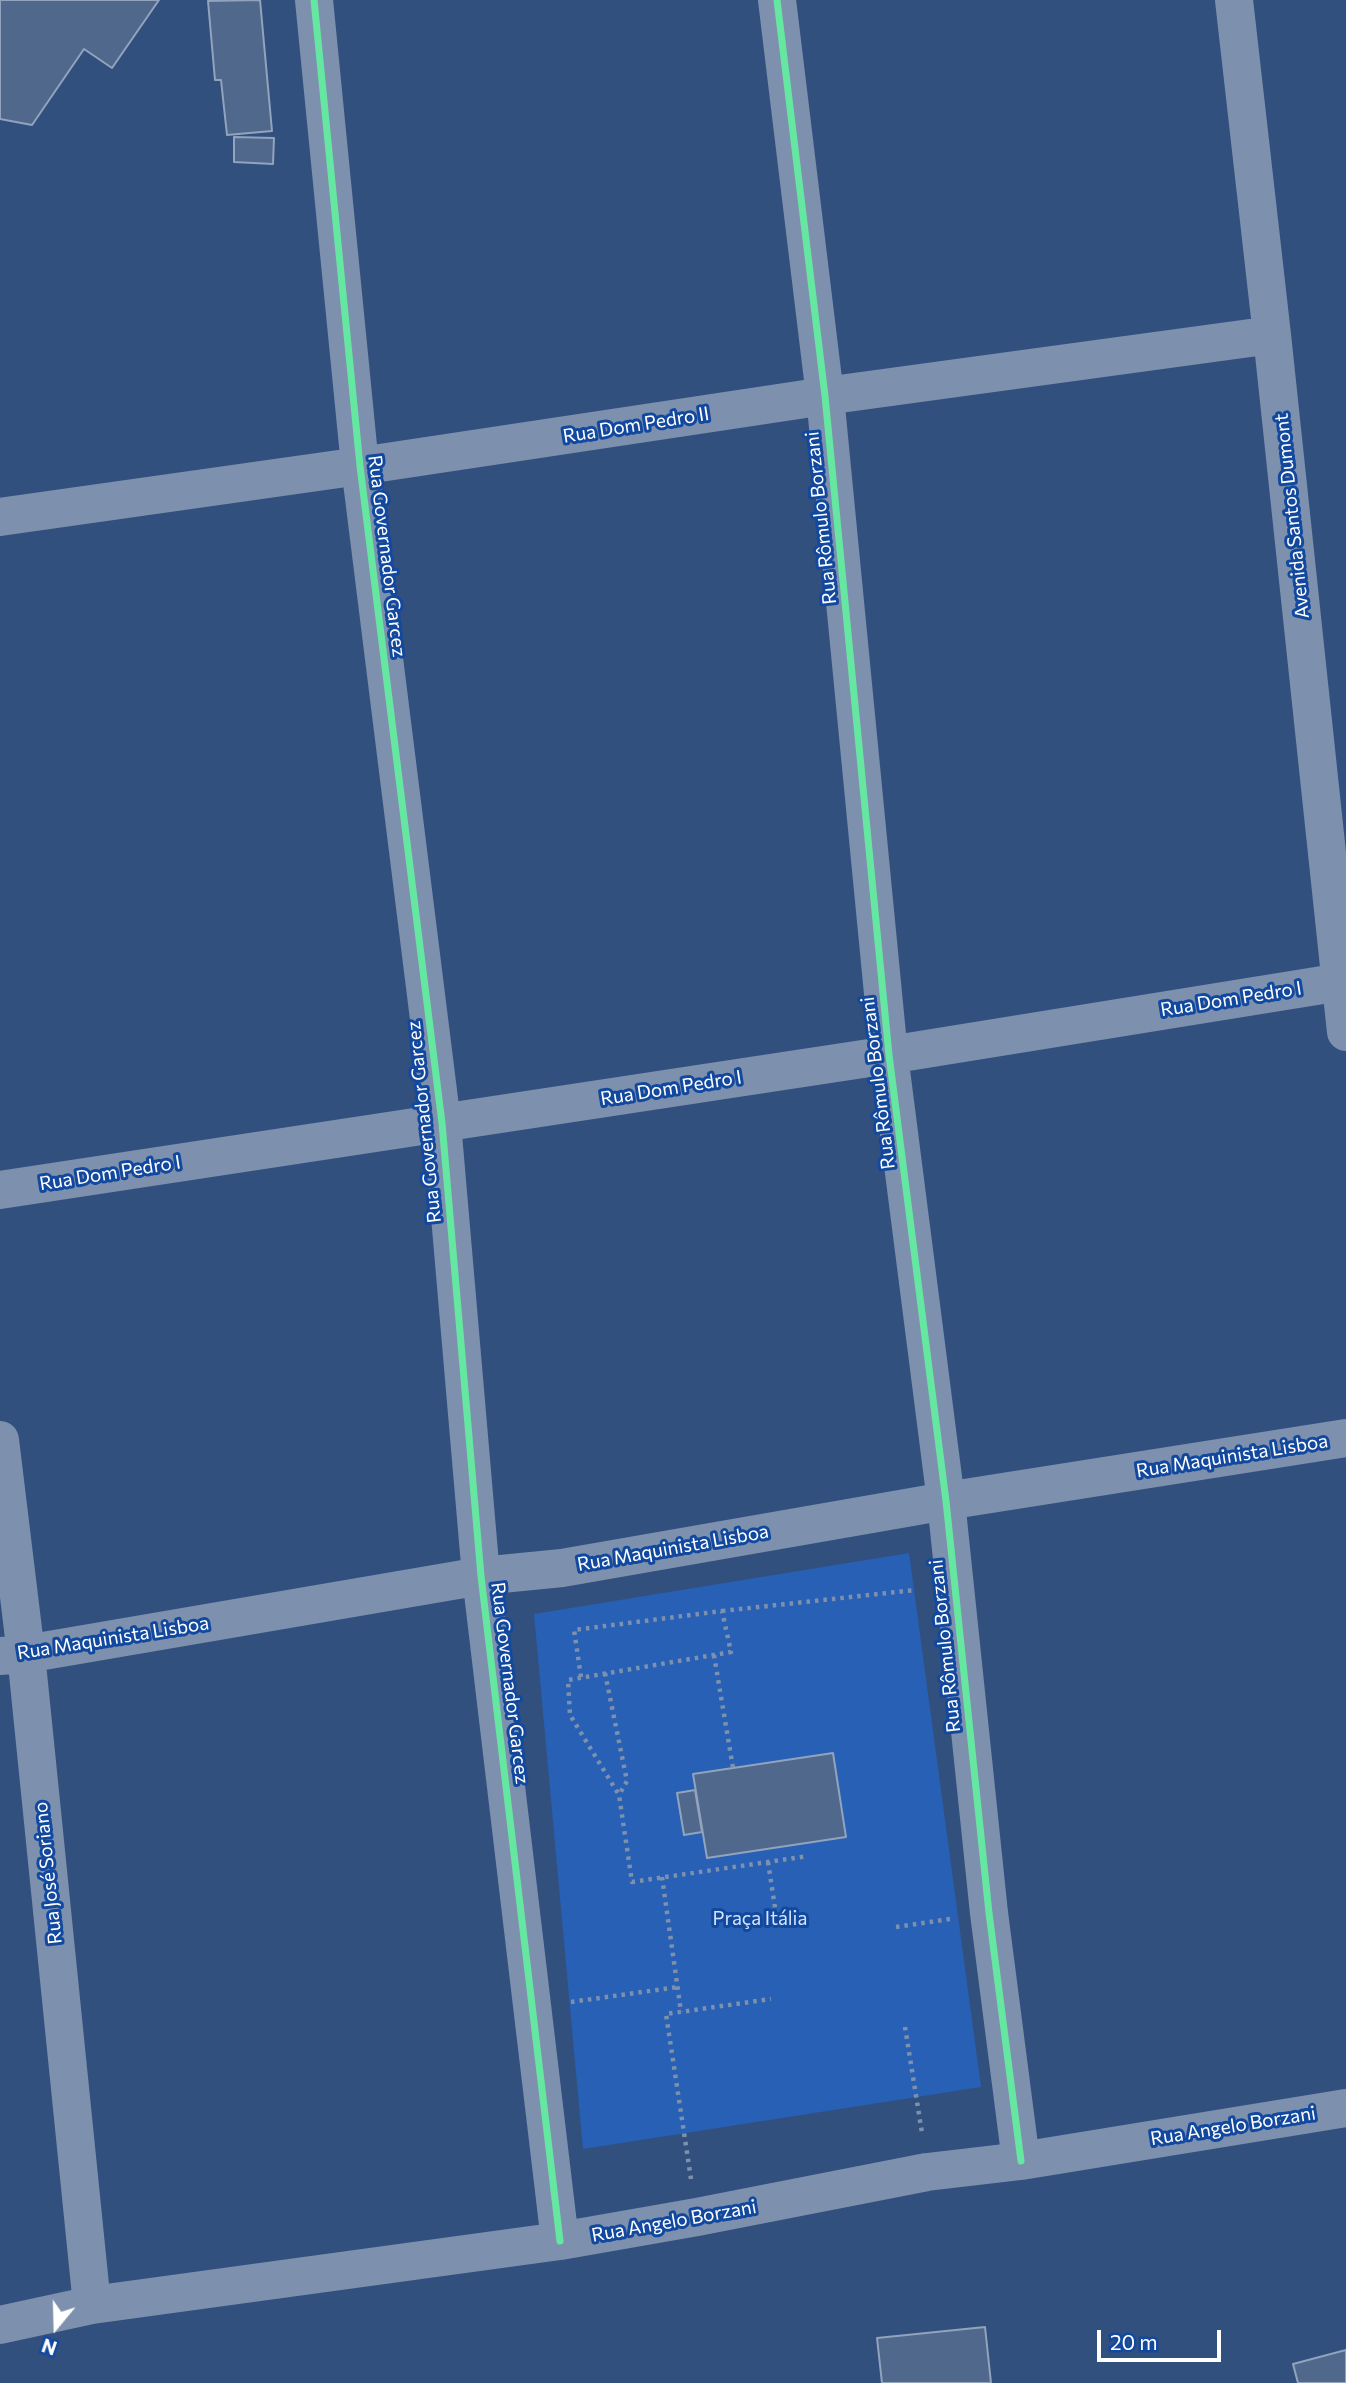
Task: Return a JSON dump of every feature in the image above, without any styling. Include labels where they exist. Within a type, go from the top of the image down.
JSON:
[{"type":"street","name":"Rua Governador Garcez","points":[[314,0],[360,466],[442,1123],[481,1576],[560,2241]]},
{"type":"street","name":"Rua Rômulo Borzani","points":[[777,0],[825,396],[890,1055],[946,1501],[989,1913],[1021,2161]]},
{"type":"street","name":"Avenida Santos Dumont","points":[[1234,0],[1346,1032]]},
{"type":"street","name":"Rua Dom Pedro II","points":[[0,517],[825,396],[1272,335]]},
{"type":"street","name":"Rua Dom Pedro I","points":[[0,1190],[890,1055],[1341,982]]},
{"type":"street","name":"Rua Maquinista Lisboa","points":[[13,1655],[481,1576],[562,1568],[946,1501],[1346,1438]]},
{"type":"street","name":"Rua José Soriano","points":[[0,1440],[13,1655],[92,2305]]},
{"type":"street","name":"Rua Angelo Borzani","points":[[0,2325],[92,2305],[560,2241],[927,2172],[1021,2161],[1346,2108]]},
{"type":"path","points":[[581,1677],[574,1630],[954,1586]]},
{"type":"path","points":[[723,1611],[731,1652],[568,1679],[570,1715],[619,1795],[632,1882],[808,1856]]},
{"type":"path","points":[[714,1655],[733,1768]]},
{"type":"path","points":[[605,1674],[627,1781],[619,1795]]},
{"type":"path","points":[[768,1862],[778,1927]]},
{"type":"path","points":[[662,1877],[681,2012]]},
{"type":"path","points":[[896,1927],[989,1913]]},
{"type":"path","points":[[532,2008],[678,1987]]},
{"type":"path","points":[[697,2217],[666,2014],[771,1999]]},
{"type":"path","points":[[905,2026],[927,2172]]},
{"type":"green space","name":"Praça Itália","points":[[909,1553],[981,2087],[583,2149],[534,1614]]},
{"type":"building","points":[[0,0],[159,0],[112,68],[84,49],[32,125],[0,119]]},
{"type":"building","points":[[260,0],[272,131],[227,135],[221,80],[215,80],[208,1]]},
{"type":"building","points":[[234,137],[274,138],[273,164],[234,162]]},
{"type":"building","points":[[833,1753],[846,1837],[707,1858],[693,1774]]},
{"type":"building","points":[[695,1790],[702,1832],[684,1835],[677,1793]]},
{"type":"building","points":[[985,2327],[991,2383],[882,2383],[877,2338]]},
{"type":"building","points":[[1346,2350],[1346,2383],[1298,2383],[1293,2364]]},
{"type":"cycle path","points":[[314,0],[360,466],[442,1123],[481,1576],[560,2241]]},
{"type":"cycle path","points":[[777,0],[825,396],[889,1055],[946,1501],[989,1913],[1021,2161]]}]
